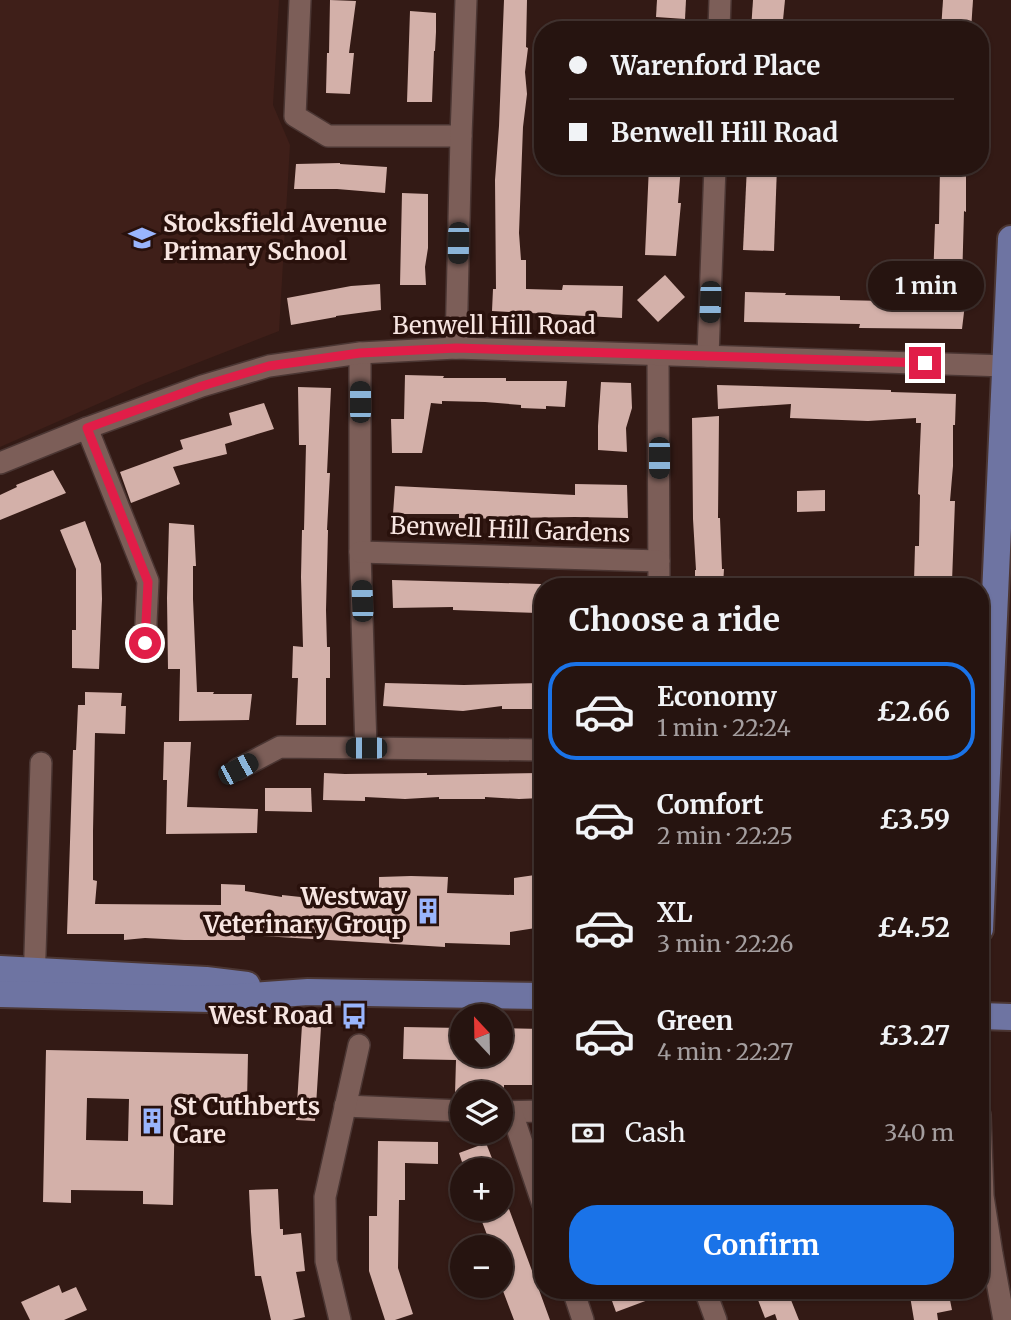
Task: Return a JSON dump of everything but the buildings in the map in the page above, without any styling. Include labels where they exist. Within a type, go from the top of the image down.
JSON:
[{"type":"main road","points":[[989,734],[1011,239]]},
{"type":"main road","points":[[0,969],[34,983],[209,999],[308,992],[534,996]]},
{"type":"main road","points":[[0,994],[34,983]]},
{"type":"main road","points":[[989,1016],[1011,1017]]},
{"type":"street","points":[[300,0],[295,116],[328,136],[461,136]]},
{"type":"street","points":[[456,348],[466,0]]},
{"type":"street","points":[[719,21],[720,0]]},
{"type":"street","points":[[708,356],[715,175]]},
{"type":"street","name":"Benwell Hill Road","points":[[0,463],[202,386],[269,366],[360,353],[456,348],[1006,366]]},
{"type":"street","points":[[360,353],[360,552],[366,748]]},
{"type":"street","points":[[658,355],[659,578]]},
{"type":"street","points":[[87,428],[148,582],[145,643]]},
{"type":"street","name":"Benwell Hill Gardens","points":[[360,552],[659,561]]},
{"type":"street","points":[[238,769],[280,747],[534,750]]},
{"type":"street","points":[[34,983],[41,763]]},
{"type":"street","points":[[340,1320],[326,1261],[325,1198],[359,1045]]},
{"type":"street","points":[[345,1106],[450,1110]]},
{"type":"street","points":[[513,1112],[534,1111]]},
{"type":"street","points":[[513,1130],[534,1182]]},
{"type":"street","points":[[989,1235],[1004,1320]]},
{"type":"street","points":[[576,1299],[583,1320]]},
{"type":"street","points":[[708,1299],[716,1320]]},
{"type":"shaded area","name":"Stocksfield Avenue Primary School","points":[[0,0],[279,0],[273,105],[290,145],[279,331],[143,384],[0,447]]},
{"type":"place","name":"Stocksfield Avenue Primary School","points":[[142,238]]},
{"type":"place","name":"Westway Veterinary Group","points":[[428,911]]},
{"type":"place","name":"West Road","points":[[354,1016]]},
{"type":"place","name":"St Cuthberts Care","points":[[152,1121]]},
{"type":"route","points":[[145,643],[148,582],[87,428],[202,386],[269,366],[360,353],[456,348],[925,363]]}]
